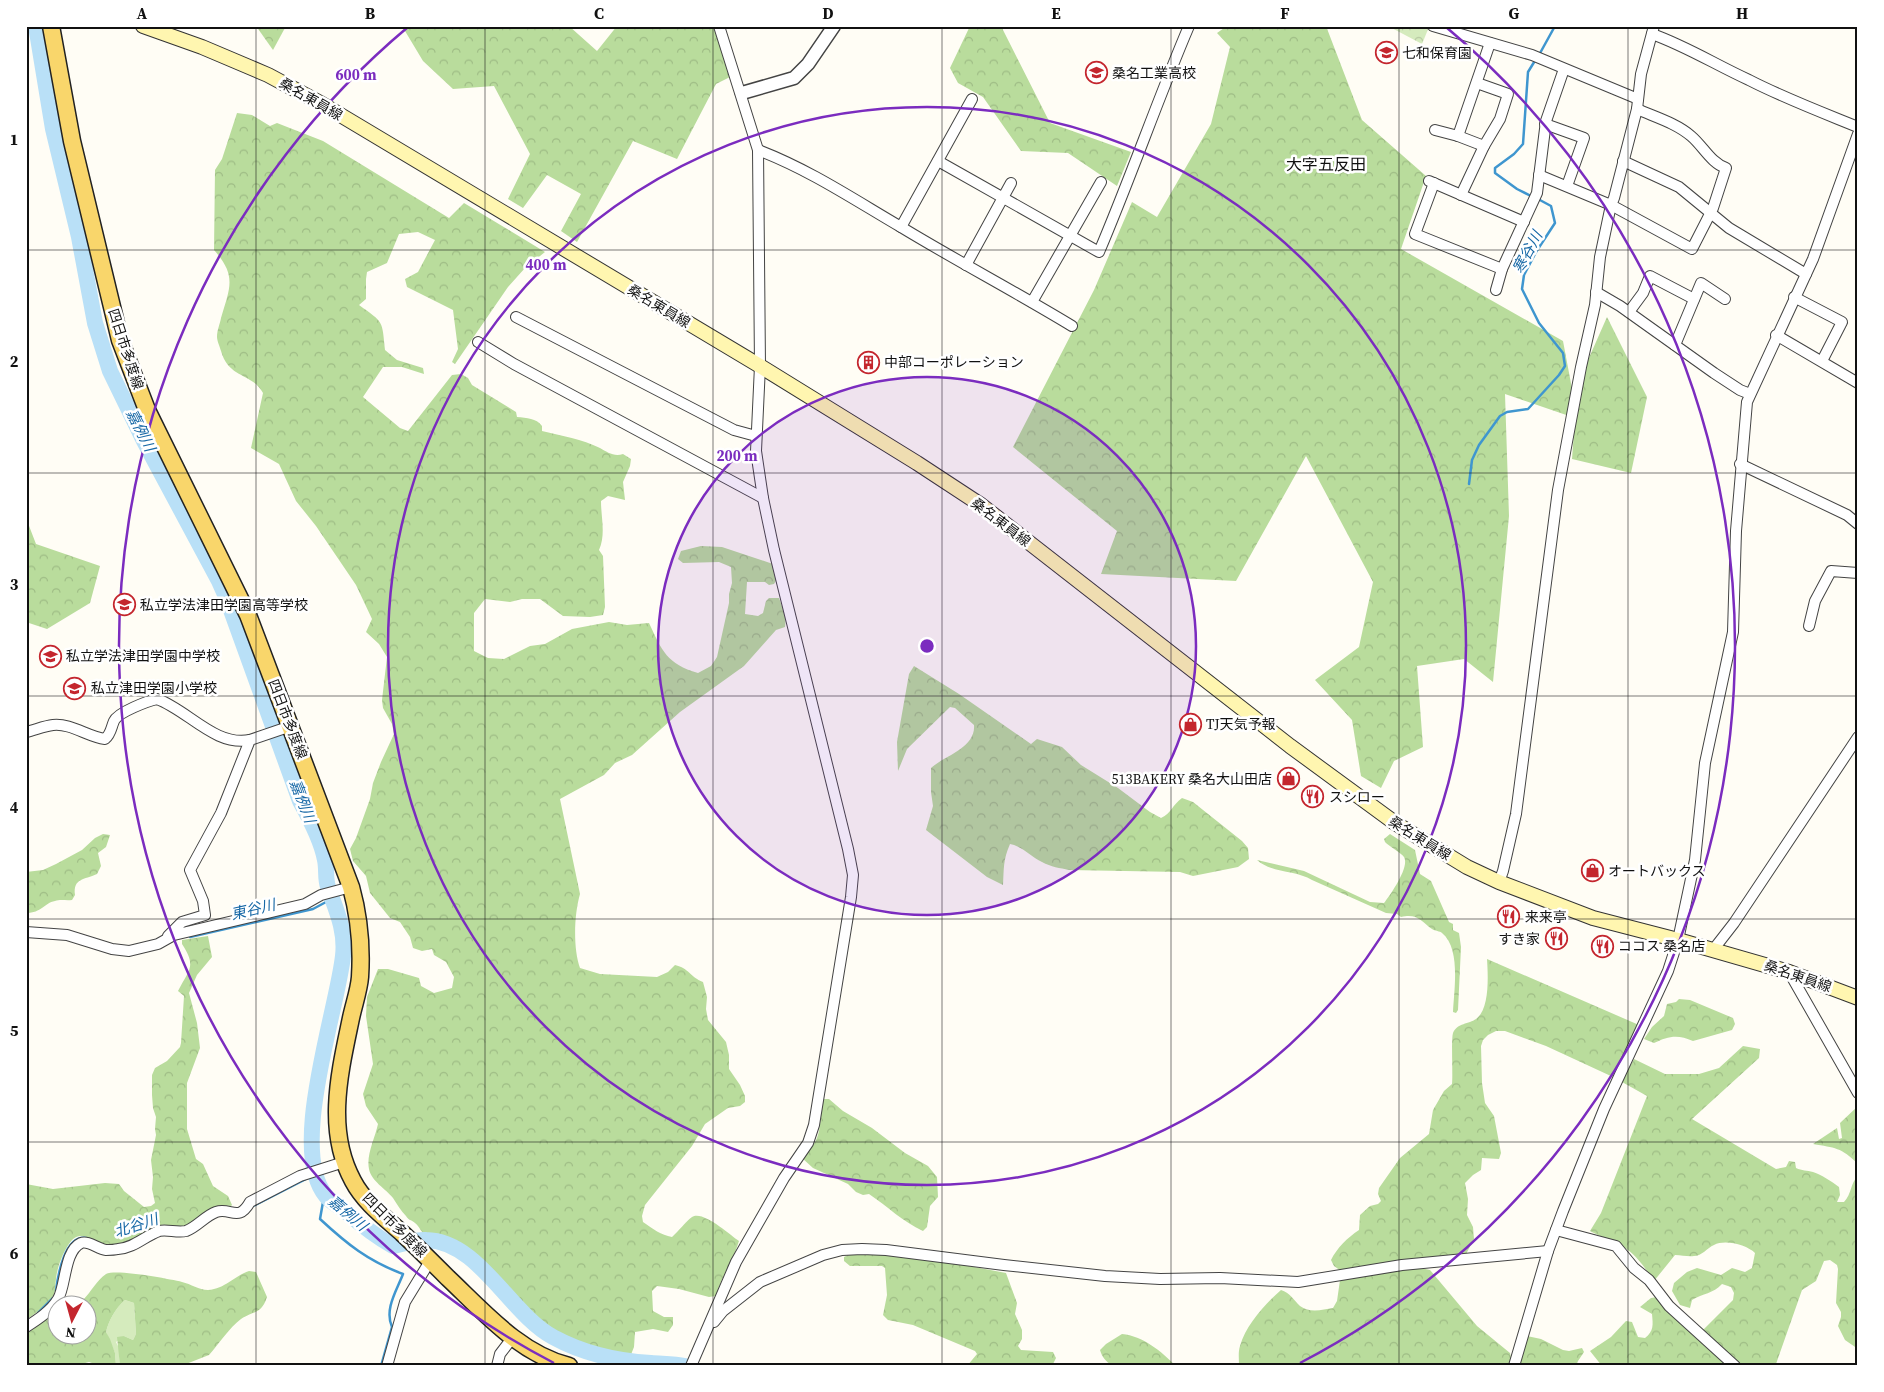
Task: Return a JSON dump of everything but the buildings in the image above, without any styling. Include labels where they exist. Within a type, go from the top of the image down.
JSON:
[{"type":"main road","name":"四日市多度線","points":[[51,26],[72,142],[120,340],[147,410],[248,615],[345,888],[358,912],[360,978],[337,1101],[337,1164],[364,1196],[513,1338],[538,1355],[570,1366]]},
{"type":"main road","name":"桑名東員線","points":[[143,26],[202,47],[268,75],[314,100],[760,366],[917,463],[981,506],[1290,746],[1395,823],[1467,867],[1499,882],[1593,918],[1789,972],[1858,998]]},
{"type":"street","points":[[690,1366],[736,1262],[784,1178],[808,1143],[814,1125],[853,875],[763,498],[756,452],[760,366],[758,150],[742,93],[719,26]]},
{"type":"street","points":[[742,93],[794,78],[808,64],[834,26]]},
{"type":"street","points":[[938,161],[1099,252],[1135,166],[1189,26]]},
{"type":"street","points":[[1433,26],[1536,57],[1638,104],[1684,130],[1720,166],[1726,168],[1711,213],[1692,249],[1610,205],[1539,175]]},
{"type":"street","points":[[1499,882],[1516,814],[1559,482],[1596,292],[1600,256],[1610,205],[1614,198],[1638,104],[1641,74],[1653,30],[1748,80],[1858,127]]},
{"type":"street","points":[[1458,136],[1490,43]]},
{"type":"street","points":[[1496,290],[1502,269],[1535,197],[1546,124],[1564,69]]},
{"type":"street","points":[[1461,195],[1484,146],[1500,118],[1508,94],[1477,83]]},
{"type":"street","points":[[901,227],[972,99]]},
{"type":"street","points":[[1546,124],[1584,138],[1567,186]]},
{"type":"street","points":[[1435,130],[1484,146]]},
{"type":"street","points":[[1514,1366],[1556,1230],[1592,1137],[1659,994],[1678,940],[1695,860],[1705,763],[1733,632],[1735,539],[1745,411],[1750,394],[1776,335],[1816,252],[1858,134]]},
{"type":"street","points":[[758,150],[790,162],[1072,326]]},
{"type":"street","points":[[1623,161],[1680,187],[1729,228],[1806,274]]},
{"type":"street","points":[[1032,302],[1101,182]]},
{"type":"street","points":[[1502,269],[1415,234],[1431,182],[1524,222]]},
{"type":"street","points":[[966,264],[1010,183]]},
{"type":"street","points":[[1629,312],[1643,293],[1650,276],[1694,299]]},
{"type":"street","points":[[1675,345],[1701,283],[1725,299]]},
{"type":"street","points":[[1596,292],[1606,296],[1740,390],[1750,394]]},
{"type":"street","points":[[1794,297],[1842,322],[1822,361]]},
{"type":"street","points":[[516,317],[734,430],[756,436]]},
{"type":"street","points":[[1776,335],[1858,383]]},
{"type":"street","points":[[478,342],[514,364],[763,498]]},
{"type":"street","points":[[1740,464],[1847,515],[1858,524]]},
{"type":"street","points":[[1809,626],[1815,601],[1831,571],[1858,574]]},
{"type":"street","points":[[26,732],[53,725],[62,725],[105,739],[110,733],[114,721],[120,714],[157,699],[223,738],[238,742],[250,740],[288,727]]},
{"type":"street","points":[[1713,950],[1734,923],[1858,737]]},
{"type":"street","points":[[26,932],[67,935],[112,949],[129,951],[158,944],[182,922],[205,915],[203,901],[190,870],[221,813],[250,740]]},
{"type":"street","points":[[166,938],[306,904],[321,896],[345,888]]},
{"type":"street","points":[[1789,972],[1858,1092]]},
{"type":"street","points":[[26,1327],[41,1317],[58,1300],[70,1257],[81,1243],[86,1242],[105,1250],[119,1250],[140,1243],[162,1230],[180,1233],[216,1212],[231,1213],[248,1209],[250,1202],[306,1173],[337,1164]]},
{"type":"street","points":[[1556,1230],[1616,1246],[1634,1268],[1649,1280],[1669,1306],[1735,1366]]},
{"type":"street","points":[[705,1334],[723,1310],[760,1282],[823,1255],[842,1250],[862,1248],[1004,1266],[1105,1276],[1160,1279],[1220,1278],[1298,1282],[1402,1265],[1548,1251]]},
{"type":"street","points":[[387,1366],[405,1302],[426,1257]]},
{"type":"street","points":[[497,1366],[500,1354],[513,1338]]},
{"type":"green space","points":[[256,26],[286,26],[273,50]]},
{"type":"green space","points":[[402,26],[569,26],[597,51],[617,26],[713,26],[730,77],[716,84],[677,159],[633,141],[577,242],[561,231],[581,194],[547,175],[523,208],[508,199],[530,154],[494,86],[453,89],[423,61]]},
{"type":"green space","points":[[970,26],[1001,26],[1050,123],[1131,152],[1117,186],[1068,153],[1021,151],[983,97],[958,83],[950,68]]},
{"type":"green space","points":[[1227,26],[1326,26],[1362,120],[1426,176],[1401,249],[1563,341],[1573,394],[1607,317],[1647,397],[1631,473],[1572,459],[1575,418],[1505,394],[1509,516],[1493,682],[1464,659],[1417,666],[1423,747],[1394,761],[1381,788],[1361,776],[1352,720],[1315,680],[1359,647],[1373,582],[1306,456],[1236,581],[1101,574],[1117,531],[1013,447],[1094,290],[1132,202],[1157,217],[1211,124],[1230,47],[1217,33]]},
{"type":"green space","points":[[1388,26],[1427,26],[1429,27],[1422,44]]},
{"type":"green space","points":[[237,113],[252,115],[270,126],[277,123],[323,141],[449,218],[464,203],[545,252],[525,268],[508,287],[455,364],[452,362],[458,349],[453,310],[407,287],[405,279],[418,272],[435,240],[418,232],[399,234],[387,263],[367,272],[366,299],[359,305],[373,315],[380,323],[385,350],[397,360],[423,368],[424,374],[402,367],[383,367],[363,397],[400,428],[408,431],[452,375],[461,374],[468,378],[472,385],[516,412],[517,417],[537,421],[542,426],[542,431],[579,440],[611,454],[623,454],[631,459],[623,482],[625,500],[608,496],[601,501],[603,532],[599,550],[603,556],[605,607],[603,615],[590,617],[563,616],[540,599],[522,599],[510,602],[485,599],[474,613],[474,651],[488,658],[504,659],[530,646],[545,644],[572,629],[609,622],[627,625],[649,623],[662,649],[672,661],[698,673],[711,666],[717,657],[729,603],[732,583],[731,567],[719,562],[683,563],[678,559],[681,551],[701,546],[722,547],[773,564],[777,579],[774,584],[747,582],[745,614],[758,616],[763,613],[766,601],[769,598],[779,598],[786,617],[785,627],[776,630],[744,666],[680,712],[632,755],[615,763],[604,775],[560,799],[580,894],[576,912],[575,931],[576,951],[580,968],[600,974],[657,977],[668,972],[675,965],[683,968],[703,982],[707,997],[706,1009],[708,1020],[726,1042],[729,1055],[729,1069],[745,1096],[745,1102],[740,1106],[728,1108],[705,1124],[692,1146],[645,1205],[642,1216],[643,1222],[647,1225],[672,1237],[692,1217],[703,1217],[739,1241],[716,1296],[709,1297],[679,1289],[657,1286],[652,1291],[653,1311],[664,1317],[673,1317],[673,1325],[668,1332],[653,1329],[635,1332],[634,1347],[630,1357],[591,1349],[574,1342],[543,1323],[515,1298],[467,1249],[457,1244],[425,1235],[407,1217],[393,1198],[370,1173],[368,1164],[378,1124],[366,1106],[363,1094],[373,1064],[366,1016],[367,997],[378,969],[388,969],[419,978],[421,986],[434,993],[452,988],[454,977],[446,962],[434,955],[432,949],[422,951],[413,948],[410,937],[400,922],[390,918],[370,893],[366,876],[353,861],[350,849],[370,799],[373,783],[381,762],[394,734],[392,724],[383,708],[382,700],[387,657],[379,644],[366,632],[372,619],[356,585],[316,526],[296,501],[279,464],[251,448],[263,393],[258,386],[229,366],[217,340],[217,332],[230,282],[226,267],[214,250],[215,170],[222,159]]},
{"type":"green space","points":[[26,518],[36,544],[100,566],[90,603],[47,629],[26,622]]},
{"type":"green space","points":[[914,666],[959,694],[1031,744],[1037,739],[1062,747],[1081,765],[1161,818],[1168,814],[1182,798],[1193,802],[1242,841],[1248,848],[1249,859],[1238,867],[1193,876],[1180,872],[1069,870],[1045,864],[1019,847],[1010,844],[1005,860],[1003,885],[987,877],[926,830],[933,806],[931,768],[965,746],[973,733],[974,725],[955,708],[950,707],[907,749],[898,771],[897,742],[909,674]]},
{"type":"green space","points":[[103,834],[110,835],[106,847],[98,853],[101,866],[97,874],[78,882],[72,900],[55,901],[39,910],[26,913],[26,872],[43,870],[56,864],[82,850],[95,838]]},
{"type":"green space","points":[[1390,834],[1415,850],[1420,874],[1431,881],[1449,922],[1453,924],[1453,930],[1459,933],[1461,947],[1458,1010],[1456,1013],[1453,1012],[1454,959],[1448,940],[1442,933],[1432,929],[1415,917],[1401,917],[1397,914],[1386,913],[1299,874],[1269,867],[1257,860],[1304,871],[1370,902],[1384,903],[1402,874],[1405,862],[1402,855],[1385,842],[1384,839]]},
{"type":"green space","points":[[208,936],[212,957],[197,975],[189,993],[197,1023],[200,1048],[187,1083],[187,1129],[196,1159],[203,1164],[213,1186],[228,1196],[232,1205],[211,1209],[187,1225],[157,1226],[119,1244],[107,1245],[85,1236],[76,1237],[66,1248],[61,1258],[54,1294],[48,1294],[48,1303],[26,1320],[26,1184],[53,1189],[105,1183],[119,1184],[124,1191],[144,1207],[155,1203],[152,1189],[151,1160],[156,1135],[156,1117],[153,1108],[152,1075],[155,1068],[167,1061],[180,1047],[181,1043],[184,996],[178,991],[190,968],[189,958],[182,940]]},
{"type":"green space","points":[[1487,959],[1639,1025],[1613,1077],[1546,1046],[1505,1031],[1496,1031],[1488,1035],[1483,1040],[1481,1046],[1482,1083],[1485,1103],[1494,1116],[1501,1153],[1499,1159],[1482,1158],[1481,1170],[1465,1183],[1468,1199],[1467,1215],[1473,1227],[1474,1239],[1465,1256],[1341,1271],[1334,1266],[1331,1260],[1333,1256],[1350,1236],[1359,1230],[1360,1215],[1370,1206],[1381,1201],[1378,1194],[1379,1188],[1400,1158],[1429,1134],[1433,1110],[1444,1091],[1452,1084],[1453,1033],[1460,1025],[1476,1019],[1484,1008],[1487,991]]},
{"type":"green space","points":[[1679,999],[1690,1000],[1733,1018],[1735,1024],[1732,1030],[1693,1041],[1669,1037],[1654,1043],[1644,1039],[1652,1027],[1664,1016],[1667,1004],[1676,1002]]},
{"type":"green space","points":[[1743,1046],[1760,1049],[1759,1058],[1692,1119],[1776,1169],[1786,1167],[1789,1161],[1795,1162],[1796,1168],[1800,1170],[1823,1176],[1839,1187],[1840,1195],[1837,1202],[1844,1202],[1847,1199],[1858,1176],[1858,1349],[1845,1340],[1838,1326],[1841,1312],[1836,1303],[1838,1269],[1837,1265],[1830,1260],[1824,1261],[1816,1281],[1802,1290],[1776,1364],[1740,1366],[1702,1331],[1733,1300],[1734,1293],[1731,1287],[1722,1284],[1715,1290],[1692,1300],[1690,1308],[1680,1305],[1672,1291],[1674,1283],[1687,1272],[1697,1268],[1721,1275],[1732,1268],[1745,1272],[1752,1268],[1755,1253],[1741,1245],[1719,1243],[1697,1256],[1675,1255],[1654,1281],[1640,1262],[1627,1249],[1590,1231],[1601,1213],[1647,1096],[1622,1082],[1634,1059],[1665,1074],[1699,1074],[1719,1068]]},
{"type":"green space","points":[[822,1099],[829,1099],[843,1111],[872,1128],[905,1153],[928,1166],[937,1177],[938,1197],[930,1206],[927,1227],[923,1231],[902,1219],[869,1194],[863,1195],[856,1192],[848,1184],[813,1168],[802,1158],[814,1144],[817,1137]]},
{"type":"green space","points":[[1858,1106],[1858,1164],[1847,1154],[1837,1149],[1813,1144],[1837,1128],[1839,1139],[1842,1138],[1840,1123]]},
{"type":"green space","points":[[868,1251],[906,1254],[1006,1273],[1017,1303],[1015,1314],[1022,1330],[1022,1339],[1018,1346],[1021,1350],[1053,1352],[1056,1358],[1052,1366],[967,1366],[977,1354],[975,1351],[913,1325],[888,1320],[883,1315],[887,1295],[885,1268],[882,1266],[850,1266],[844,1261],[844,1257],[848,1255]]},
{"type":"green space","points":[[1416,1267],[1430,1270],[1477,1326],[1510,1353],[1509,1366],[1239,1366],[1239,1348],[1247,1330],[1263,1308],[1281,1290],[1304,1308],[1324,1310],[1333,1308],[1337,1301],[1340,1280]]},
{"type":"green space","points":[[249,1271],[256,1272],[267,1297],[265,1303],[260,1309],[237,1322],[209,1355],[185,1366],[120,1366],[117,1337],[124,1336],[133,1340],[136,1334],[134,1303],[125,1300],[113,1315],[106,1332],[115,1353],[116,1366],[101,1366],[89,1362],[74,1366],[26,1366],[26,1330],[48,1312],[48,1344],[98,1344],[98,1294],[88,1294],[106,1274],[121,1273],[155,1277],[182,1282],[208,1290],[224,1285]]},
{"type":"green space","points":[[1657,1297],[1728,1366],[1602,1366],[1590,1351],[1611,1337],[1626,1321],[1632,1322],[1638,1337],[1645,1338],[1652,1328],[1652,1314],[1640,1307],[1651,1298]]},
{"type":"green space","points":[[125,1300],[134,1303],[136,1334],[133,1340],[124,1336],[116,1342],[119,1348],[120,1366],[116,1366],[115,1353],[106,1332],[113,1315]]},
{"type":"green space","points":[[1122,1334],[1130,1335],[1151,1345],[1176,1366],[1117,1366],[1110,1364],[1103,1357],[1100,1350]]},
{"type":"green space","points":[[1527,1336],[1541,1339],[1563,1350],[1569,1351],[1582,1348],[1584,1352],[1576,1366],[1518,1366]]},
{"type":"waterway","name":"嘉例川","points":[[36,26],[53,129],[79,237],[95,323],[110,371],[144,441],[227,599],[300,801],[315,830],[326,863],[327,884],[340,920],[344,947],[313,1115],[312,1147],[316,1175],[326,1196],[368,1230],[393,1246],[426,1240],[445,1243],[462,1252],[478,1265],[537,1326],[565,1343],[588,1352],[613,1358],[685,1366]]},
{"type":"waterway","name":"寒谷川","points":[[1539,55],[1555,26]]},
{"type":"waterway","name":"寒谷川","points":[[1533,197],[1517,189],[1495,173],[1495,168],[1514,154],[1523,144],[1528,72],[1536,59]]},
{"type":"waterway","name":"寒谷川","points":[[1469,484],[1472,460],[1479,445],[1500,416],[1507,412],[1528,409],[1565,366],[1563,353],[1539,323],[1522,289],[1524,275],[1555,223],[1551,206],[1538,199]]},
{"type":"waterway","name":"東谷川","points":[[189,935],[190,937],[313,909],[326,902],[334,902]]},
{"type":"waterway","name":"北谷川","points":[[253,1206],[308,1178],[316,1177]]},
{"type":"waterway","points":[[326,1196],[320,1219],[358,1251],[403,1274],[390,1307],[392,1327],[381,1366]]},
{"type":"waterway","name":"北谷川","points":[[56,1291],[61,1266],[68,1249],[79,1239],[86,1238]]},
{"type":"waterway","name":"北谷川","points":[[38,1313],[48,1303]]},
{"type":"place","name":"七和保育園","points":[[1386,53]]},
{"type":"place","name":"桑名工業高校","points":[[1096,73]]},
{"type":"place","name":"中部コーポレーション","points":[[868,362]]},
{"type":"place","name":"私立学法津田学園高等学校","points":[[124,605]]},
{"type":"place","name":"私立学法津田学園中学校","points":[[50,656]]},
{"type":"place","name":"私立津田学園小学校","points":[[75,688]]},
{"type":"place","name":"TJ天気予報","points":[[1190,724]]},
{"type":"place","name":"513BAKERY 桑名大山田店","points":[[1288,779]]},
{"type":"place","name":"スシロー","points":[[1313,797]]},
{"type":"place","name":"オートバックス","points":[[1592,871]]},
{"type":"place","name":"来来亭","points":[[1509,917]]},
{"type":"place","name":"すき家","points":[[1556,939]]},
{"type":"place","name":"ココス 桑名店","points":[[1602,946]]},
{"type":"district","name":"大字五反田","points":[[1326,164]]}]
